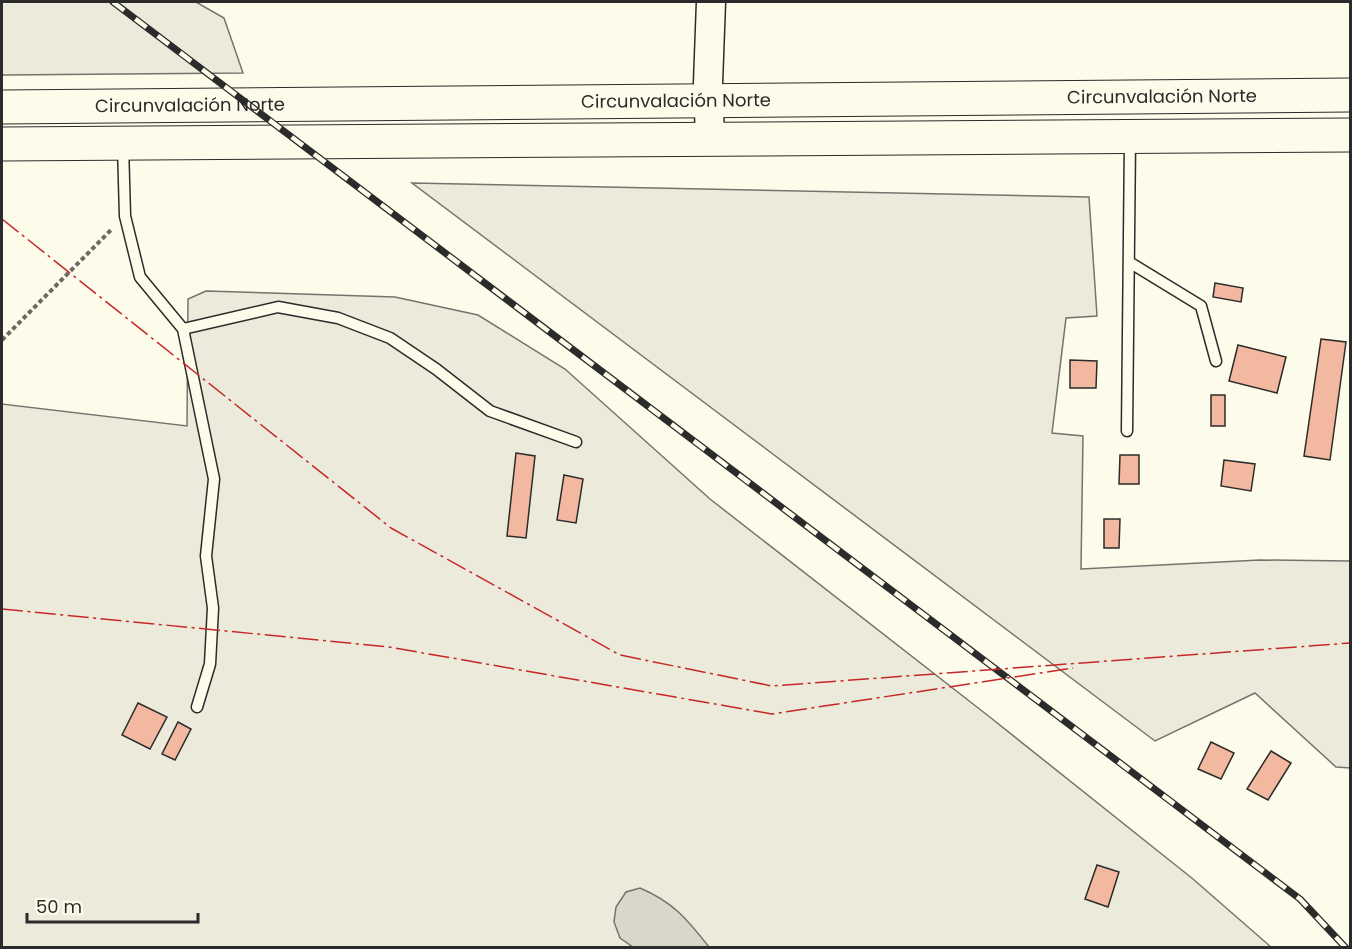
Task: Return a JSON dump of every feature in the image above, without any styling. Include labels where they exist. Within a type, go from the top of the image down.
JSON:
[{"type":"highway","name":"Circunvalación Norte","points":[[2,107],[1350,95]]},
{"type":"highway","name":"Circunvalación Norte","points":[[2,144],[1350,135]]},
{"type":"street","points":[[710,140],[711,2]]},
{"type":"lane","points":[[1127,431],[1130,137]]},
{"type":"lane","points":[[123,143],[125,216],[140,277],[183,329],[214,479],[206,556],[213,608],[210,664],[197,707]]},
{"type":"lane","points":[[1129,262],[1201,306],[1216,361]]},
{"type":"lane","points":[[183,329],[278,307],[338,318],[390,338],[436,369],[490,411],[576,442]]},
{"type":"path","points":[[2,340],[125,216]]},
{"type":"shaded area","points":[[2,2],[196,2],[224,18],[243,73],[2,75]]},
{"type":"shaded area","points":[[412,183],[1089,197],[1097,316],[1066,318],[1052,433],[1083,436],[1081,569],[1260,560],[1350,561],[1350,768],[1336,767],[1255,693],[1155,741]]},
{"type":"shaded area","points":[[206,291],[395,297],[478,315],[565,369],[710,499],[1193,879],[1271,947],[2,948],[2,404],[187,426],[188,299]]},
{"type":"shaded area","points":[[640,888],[671,905],[709,947],[633,947],[620,938],[614,922],[616,907],[626,892]]},
{"type":"building","points":[[1215,283],[1243,288],[1241,302],[1213,297]]},
{"type":"building","points":[[1321,339],[1346,342],[1330,460],[1304,456]]},
{"type":"building","points":[[1238,345],[1286,357],[1277,393],[1229,381]]},
{"type":"building","points":[[1070,360],[1097,361],[1096,388],[1070,388]]},
{"type":"building","points":[[1211,395],[1225,395],[1225,426],[1211,426]]},
{"type":"building","points":[[516,453],[535,456],[526,538],[507,536]]},
{"type":"building","points":[[1120,455],[1139,455],[1139,484],[1119,484]]},
{"type":"building","points":[[1224,460],[1255,464],[1251,491],[1221,486]]},
{"type":"building","points":[[564,475],[583,479],[576,523],[557,520]]},
{"type":"building","points":[[1104,519],[1120,519],[1119,548],[1104,548]]},
{"type":"building","points":[[138,703],[167,717],[150,749],[122,735]]},
{"type":"building","points":[[178,722],[191,729],[175,760],[162,754]]},
{"type":"building","points":[[1211,742],[1234,753],[1221,779],[1198,769]]},
{"type":"building","points":[[1271,751],[1291,763],[1268,800],[1247,789]]},
{"type":"building","points":[[1097,865],[1119,872],[1108,907],[1085,899]]},
{"type":"railway","points":[[113,2],[1300,899],[1346,948]]},
{"type":"power","points":[[2,219],[391,528],[620,655],[772,686],[1350,643]]},
{"type":"power","points":[[2,609],[389,647],[772,714],[1073,668]]}]
